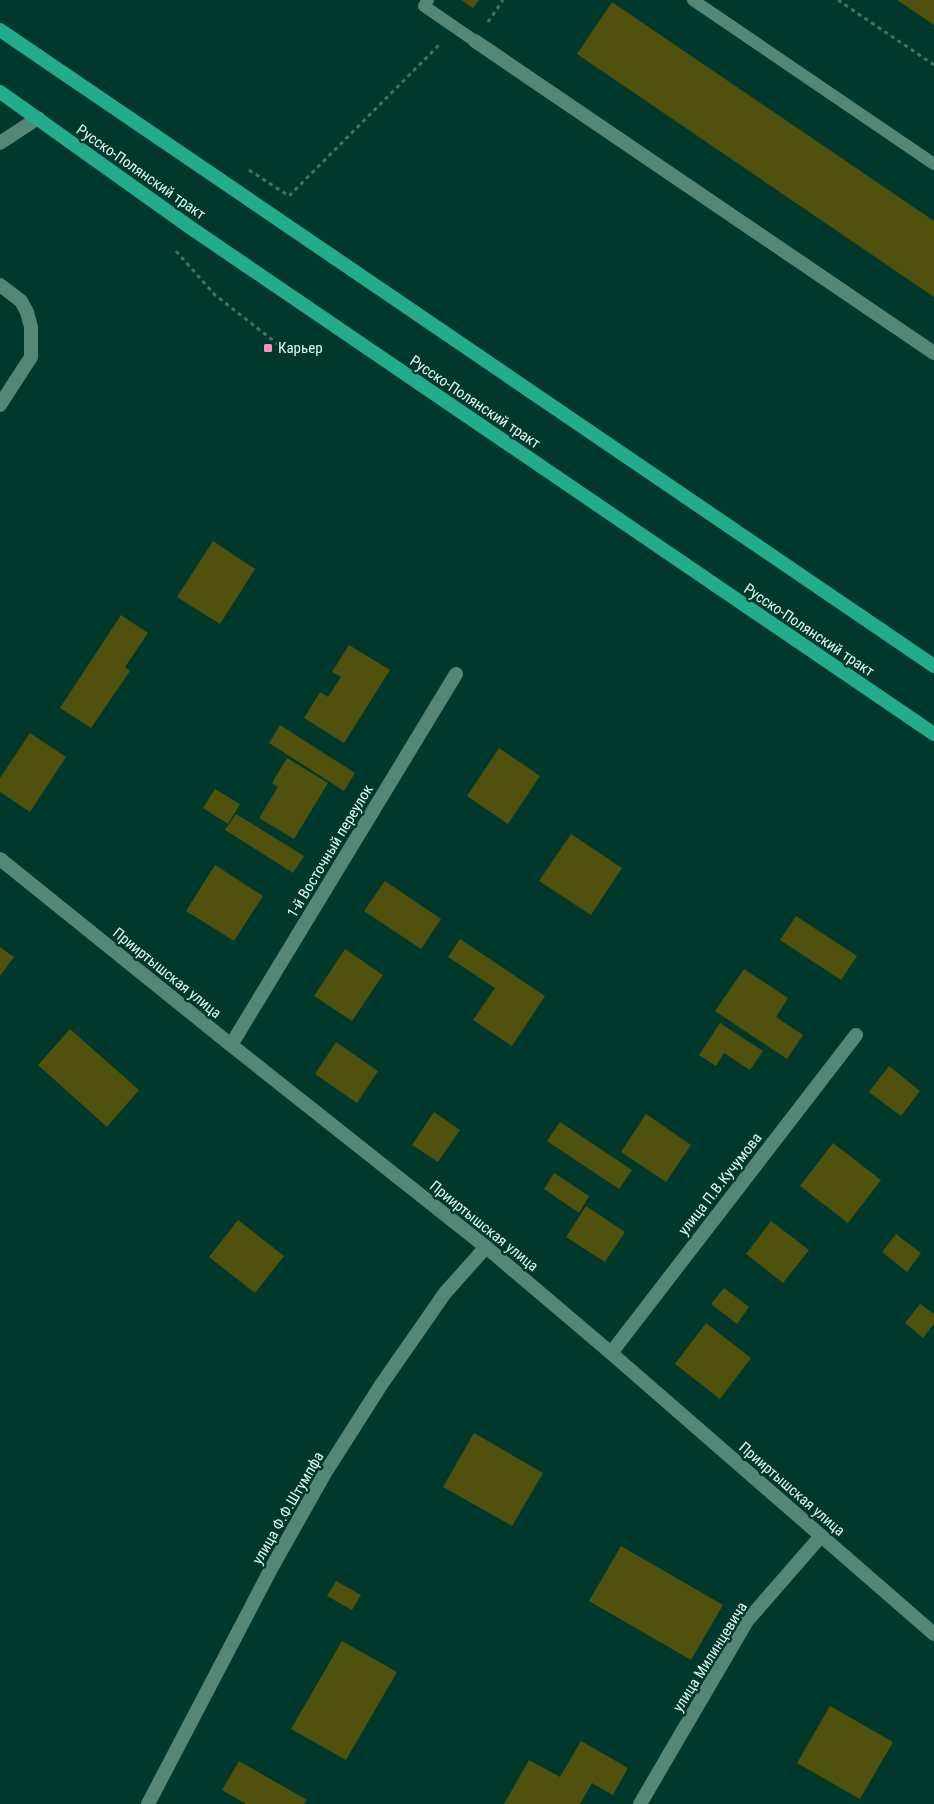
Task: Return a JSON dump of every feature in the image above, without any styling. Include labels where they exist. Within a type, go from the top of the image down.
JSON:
[{"type":"main road","points":[[0,30],[934,666]]},
{"type":"main road","name":"Русско-Полянский тракт","points":[[0,92],[191,228],[934,734]]},
{"type":"street","points":[[475,41],[934,352]]},
{"type":"street","points":[[0,143],[38,118]]},
{"type":"street","points":[[0,285],[21,301],[27,312],[31,327],[32,357],[0,405]]},
{"type":"street","name":"1-й Восточный переулок","points":[[231,1045],[456,674]]},
{"type":"street","name":"Прииртышская улица","points":[[0,859],[486,1247],[934,1634]]},
{"type":"street","name":"улица П.В.Кучумова","points":[[611,1353],[856,1035]]},
{"type":"street","name":"улица Ф.Ф.Штумпфа","points":[[148,1804],[272,1567],[325,1473],[381,1386],[445,1293],[486,1247]]},
{"type":"street","name":"улица Милинцевича","points":[[640,1804],[747,1621],[821,1536]]},
{"type":"lane","points":[[428,0],[424,6],[475,41]]},
{"type":"lane","points":[[693,0],[934,164]]},
{"type":"path","points":[[475,41],[503,0]]},
{"type":"path","points":[[838,0],[934,65]]},
{"type":"path","points":[[243,166],[289,196],[443,41],[462,32]]},
{"type":"path","points":[[176,252],[215,295],[284,350]]},
{"type":"building","points":[[461,0],[479,0],[473,8]]},
{"type":"building","points":[[897,0],[934,0],[934,25]]},
{"type":"building","points":[[612,2],[934,221],[934,297],[577,54]]},
{"type":"building","points":[[213,541],[255,569],[220,624],[177,597]]},
{"type":"building","points":[[121,615],[148,633],[125,667],[130,671],[91,728],[60,708]]},
{"type":"building","points":[[349,645],[390,670],[344,743],[304,718],[320,692],[328,697],[341,677],[332,672]]},
{"type":"building","points":[[280,725],[355,773],[344,791],[269,743]]},
{"type":"building","points":[[30,733],[66,757],[30,812],[0,792],[0,778]]},
{"type":"building","points":[[499,748],[540,776],[508,824],[467,796]]},
{"type":"building","points":[[287,758],[328,783],[294,839],[259,818],[278,787],[272,783]]},
{"type":"building","points":[[215,789],[240,804],[228,824],[203,808]]},
{"type":"building","points":[[236,814],[304,856],[293,873],[225,830]]},
{"type":"building","points":[[571,834],[622,868],[591,915],[539,881]]},
{"type":"building","points":[[215,865],[263,896],[234,941],[186,911]]},
{"type":"building","points":[[385,881],[441,919],[421,949],[364,911]]},
{"type":"building","points":[[796,916],[857,956],[841,980],[780,940]]},
{"type":"building","points":[[460,939],[545,996],[512,1046],[473,1020],[495,988],[448,957]]},
{"type":"building","points":[[0,947],[14,957],[0,976]]},
{"type":"building","points":[[345,949],[383,975],[352,1021],[314,996]]},
{"type":"building","points":[[744,969],[788,998],[776,1017],[803,1035],[787,1059],[715,1011]]},
{"type":"building","points":[[720,1023],[763,1051],[750,1070],[724,1053],[716,1066],[699,1055]]},
{"type":"building","points":[[70,1029],[139,1090],[107,1127],[38,1065]]},
{"type":"building","points":[[336,1042],[378,1071],[357,1103],[315,1074]]},
{"type":"building","points":[[889,1066],[920,1091],[901,1116],[869,1092]]},
{"type":"building","points":[[434,1112],[460,1130],[438,1162],[412,1145]]},
{"type":"building","points":[[646,1114],[691,1145],[666,1182],[621,1152]]},
{"type":"building","points":[[560,1122],[632,1170],[619,1189],[547,1141]]},
{"type":"building","points":[[833,1143],[881,1180],[848,1223],[800,1186]]},
{"type":"building","points":[[554,1173],[589,1196],[579,1213],[544,1189]]},
{"type":"building","points":[[586,1206],[625,1232],[605,1262],[566,1237]]},
{"type":"building","points":[[238,1220],[284,1256],[255,1293],[209,1257]]},
{"type":"building","points":[[771,1221],[809,1250],[783,1283],[746,1254]]},
{"type":"building","points":[[896,1234],[921,1253],[907,1272],[882,1252]]},
{"type":"building","points":[[724,1288],[749,1307],[737,1324],[711,1304]]},
{"type":"building","points":[[920,1304],[934,1314],[934,1324],[923,1338],[905,1323]]},
{"type":"building","points":[[706,1323],[751,1358],[720,1399],[675,1364]]},
{"type":"building","points":[[474,1433],[543,1473],[512,1526],[443,1487]]},
{"type":"building","points":[[621,1546],[723,1605],[691,1660],[589,1601]]},
{"type":"building","points":[[336,1581],[361,1595],[352,1610],[327,1596]]},
{"type":"building","points":[[342,1641],[397,1672],[346,1760],[291,1729]]},
{"type":"building","points":[[830,1706],[893,1742],[860,1799],[797,1763]]},
{"type":"building","points":[[581,1741],[628,1768],[613,1795],[592,1783],[580,1804],[504,1804],[529,1760],[560,1777]]},
{"type":"building","points":[[239,1761],[307,1800],[304,1804],[246,1804],[222,1790]]},
{"type":"place","name":"Карьер","points":[[268,348]]}]
